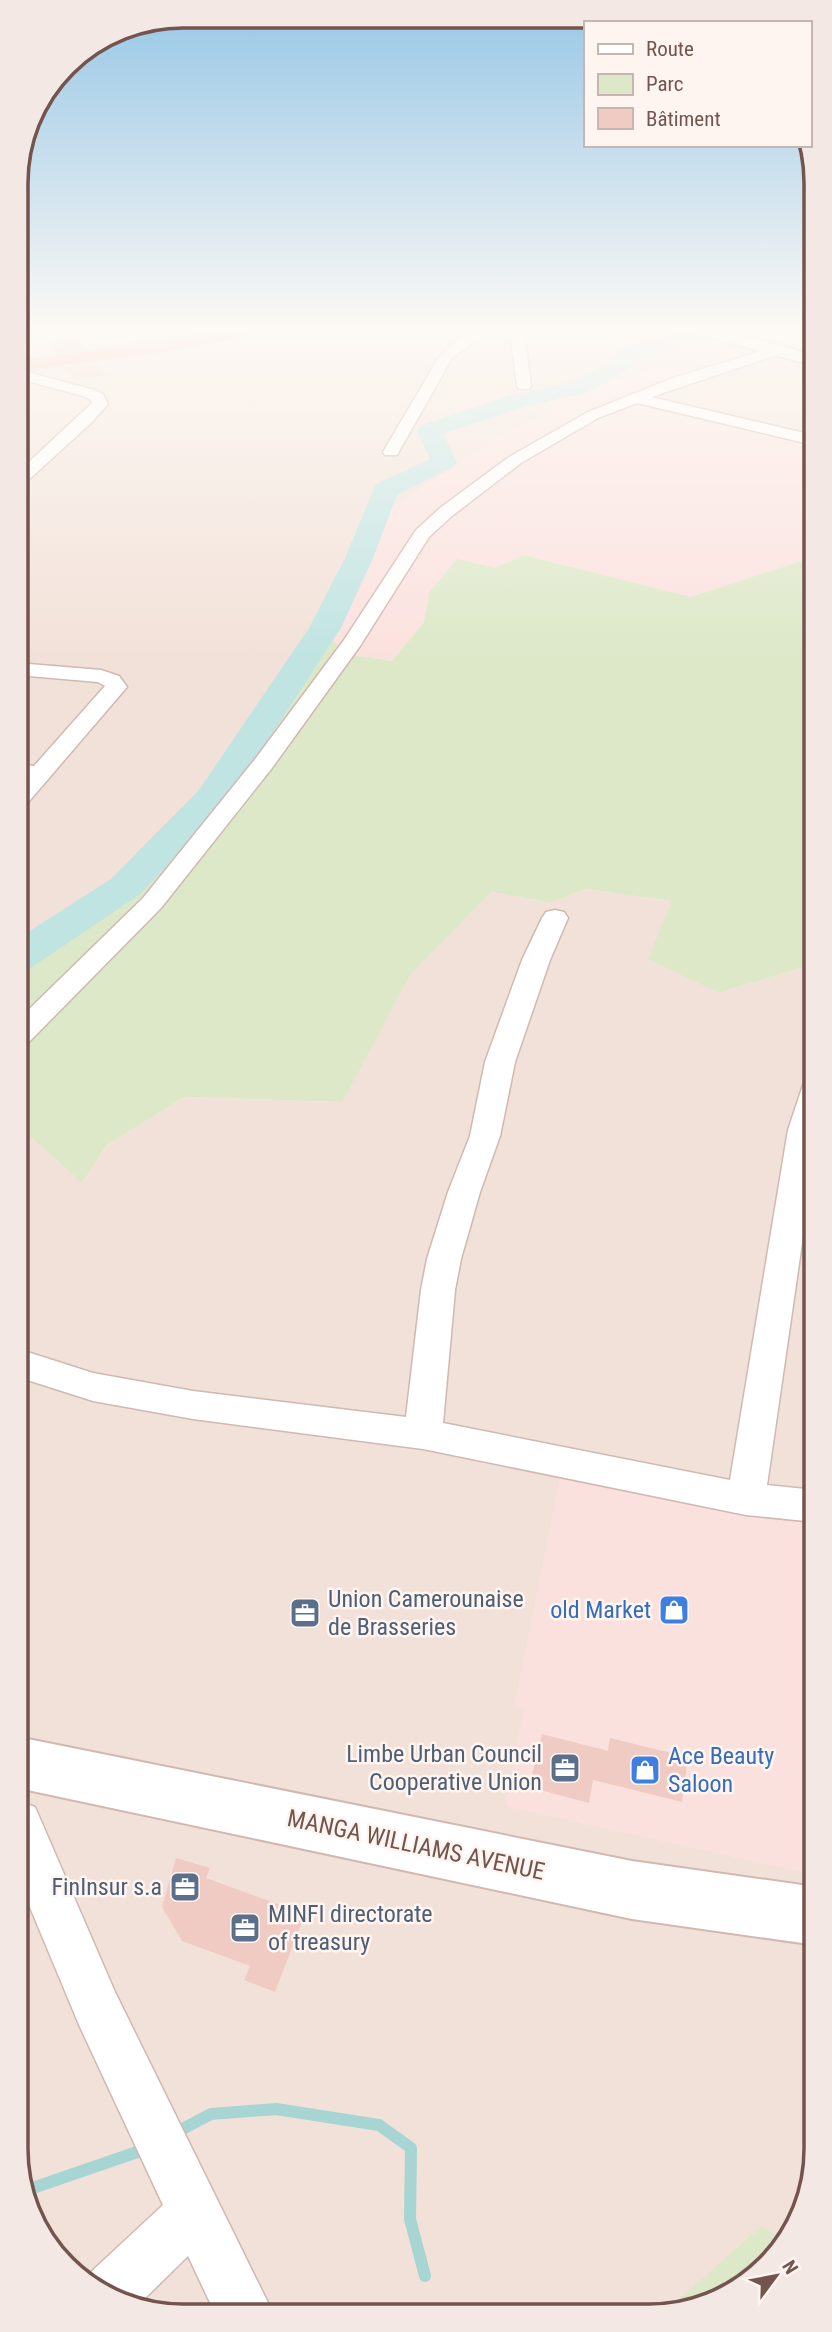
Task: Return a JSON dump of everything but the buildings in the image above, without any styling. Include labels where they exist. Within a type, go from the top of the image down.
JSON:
[{"type":"main road","name":"MANGA WILLIAMS AVENUE","points":[[28,1764],[632,1890],[804,1914]]},
{"type":"street","points":[[28,471],[64,440]]},
{"type":"street","points":[[391,452],[398,440]]},
{"type":"street","points":[[28,1027],[160,892],[264,763],[353,642],[422,534],[446,512],[515,460],[547,440]]},
{"type":"street","points":[[28,669],[101,676],[112,680],[116,687],[28,772]]},
{"type":"street","points":[[423,1434],[438,1290],[444,1259],[464,1192],[485,1136],[503,1053],[555,918]]},
{"type":"street","points":[[746,1499],[804,1127]]},
{"type":"street","points":[[28,1366],[93,1387],[193,1405],[423,1434],[746,1499],[804,1505]]},
{"type":"street","points":[[28,1847],[52,1910],[160,2143],[240,2304]]},
{"type":"street","points":[[115,2288],[194,2212]]},
{"type":"shaded area","points":[[28,440],[804,440],[804,560],[691,597],[523,555],[429,593],[324,628],[212,798],[125,887],[28,951]]},
{"type":"shaded area","points":[[493,440],[804,440],[804,560],[691,597],[523,555],[495,568],[458,559],[429,593],[424,622],[392,661],[344,654],[325,628],[375,519]]},
{"type":"shaded area","points":[[585,889],[672,901],[719,993],[804,967],[804,2159],[799,2189],[788,2217],[773,2241],[741,2241],[741,2273],[699,2296],[669,2303],[183,2304],[153,2301],[133,2296],[106,2283],[73,2259],[44,2217],[36,2199],[29,2169],[28,1137],[32,1138],[82,1183],[106,1146],[184,1097],[341,1102],[411,974],[492,892],[551,903]]},
{"type":"shaded area","name":"old Market","points":[[562,1467],[804,1512],[804,1873],[505,1806],[524,1709],[514,1707]]},
{"type":"green space","points":[[523,555],[691,597],[804,560],[804,967],[719,993],[648,959],[672,901],[585,889],[551,903],[492,892],[411,974],[342,1102],[184,1097],[106,1146],[82,1183],[32,1138],[28,1137],[28,951],[125,887],[212,798],[325,628],[344,654],[392,661],[424,622],[429,593],[457,559],[495,568]]},
{"type":"green space","points":[[762,2226],[777,2236],[773,2241],[745,2241]]},
{"type":"green space","points":[[741,2244],[741,2273],[708,2292],[676,2302]]},
{"type":"waterway","points":[[28,951],[125,887],[212,798],[325,628],[359,558],[385,490],[444,462],[433,440]]},
{"type":"waterway","points":[[173,2134],[211,2114],[276,2109],[379,2125],[411,2148],[410,2219],[425,2276]]},
{"type":"waterway","points":[[33,2188],[146,2149]]},
{"type":"place","name":"old Market","points":[[674,1610]]},
{"type":"place","name":"Union Camerounaise de Brasseries","points":[[305,1613]]},
{"type":"place","name":"Limbe Urban Council Cooperative Union","points":[[565,1768]]},
{"type":"place","name":"Ace Beauty Saloon","points":[[645,1770]]},
{"type":"place","name":"FinInsur s.a","points":[[185,1887]]},
{"type":"place","name":"MINFI directorate of treasury","points":[[245,1928]]}]
